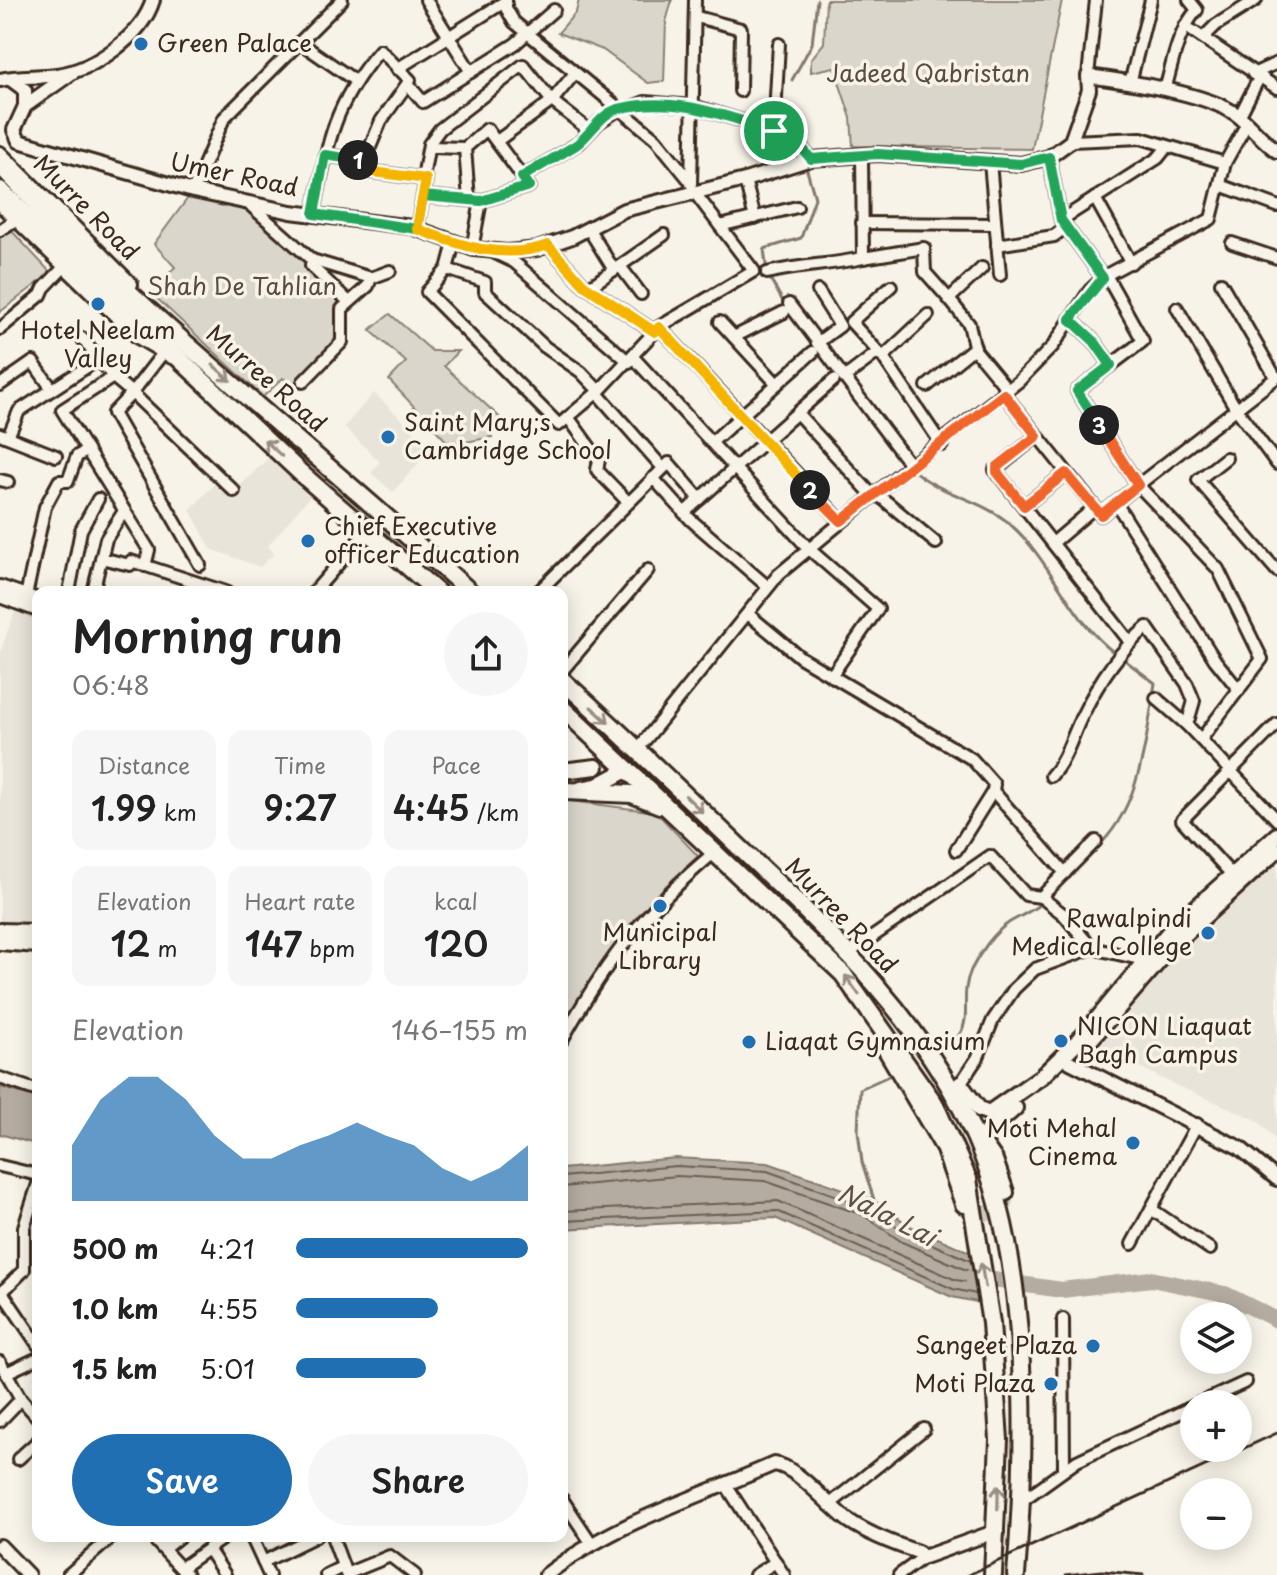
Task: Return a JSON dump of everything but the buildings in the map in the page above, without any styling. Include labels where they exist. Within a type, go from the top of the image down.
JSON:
[{"type":"main road","name":"Murree Road","points":[[0,165],[57,225],[172,330],[463,586]]},
{"type":"main road","name":"Murree Road","points":[[0,190],[171,356],[430,586]]},
{"type":"main road","points":[[304,476],[320,459]]},
{"type":"main road","name":"Murree Road","points":[[568,685],[849,953],[919,1036],[940,1066],[977,1141],[1006,1241],[1016,1324],[1023,1437],[1016,1575]]},
{"type":"main road","name":"Murree Road","points":[[568,713],[679,815],[843,974],[874,1015],[911,1081],[934,1103],[968,1179],[991,1323],[999,1440],[993,1575]]},
{"type":"main road","points":[[568,770],[596,767]]},
{"type":"main road","points":[[568,790],[597,786],[628,769]]},
{"type":"main road","points":[[568,791],[632,794],[679,815]]},
{"type":"main road","points":[[940,1066],[960,1084],[979,1109],[989,1113],[1001,1108],[1042,1076],[1083,1036],[1144,960],[1277,835]]},
{"type":"main road","points":[[1005,1192],[989,1151],[977,1141],[1070,1062],[1173,945],[1277,850]]},
{"type":"main road","points":[[0,931],[32,932]]},
{"type":"main road","points":[[0,942],[32,945]]},
{"type":"main road","points":[[911,1081],[944,1147],[965,1206]]},
{"type":"main road","points":[[995,1371],[1019,1368]]},
{"type":"main road","points":[[1019,1523],[1025,1575]]},
{"type":"street","points":[[25,106],[122,42],[149,12],[153,0]]},
{"type":"street","points":[[193,191],[224,118],[342,0]]},
{"type":"street","points":[[426,0],[471,72]]},
{"type":"street","points":[[397,69],[506,0],[514,22],[656,139],[754,271],[657,330],[598,392],[559,425],[427,292],[447,269],[454,243]]},
{"type":"street","points":[[692,190],[693,20],[697,17],[697,0]]},
{"type":"street","points":[[1096,0],[1089,90],[1071,141],[1141,138],[1166,148],[1225,163]]},
{"type":"street","points":[[1130,83],[1151,0]]},
{"type":"street","points":[[1165,90],[1185,26],[1197,10],[1189,0]]},
{"type":"street","points":[[1203,38],[1216,25],[1256,0]]},
{"type":"street","points":[[408,84],[423,102],[527,34],[554,10]]},
{"type":"street","points":[[697,17],[741,29],[740,91]]},
{"type":"street","points":[[1185,26],[1277,88]]},
{"type":"street","points":[[299,42],[354,80]]},
{"type":"street","points":[[774,131],[779,44]]},
{"type":"street","points":[[314,214],[334,120],[354,80],[380,50],[410,80],[381,121],[364,161],[366,171],[423,178]]},
{"type":"street","points":[[638,749],[768,587],[808,548],[1006,392],[1053,346],[1104,277],[1211,219],[1225,163],[1243,121],[1256,76],[1277,63]]},
{"type":"street","points":[[417,229],[429,147],[440,129],[523,65],[552,101],[590,131]]},
{"type":"street","points":[[1,78],[73,72]]},
{"type":"street","points":[[497,141],[552,101],[575,73]]},
{"type":"street","points":[[1088,76],[1165,90],[1243,121],[1277,151]]},
{"type":"street","points":[[1,78],[22,85],[26,94],[25,106]]},
{"type":"street","points":[[522,177],[579,143],[590,131],[621,110],[645,102],[693,106],[792,136],[805,160]]},
{"type":"street","name":"Umer Road","points":[[25,106],[14,130],[19,141],[27,145],[193,191],[314,214],[417,229],[472,249],[491,251],[548,245],[624,210],[692,190],[745,180],[805,160],[862,156],[1021,164],[1049,157],[1071,141]]},
{"type":"street","points":[[423,196],[481,201],[529,186],[487,129],[465,148],[429,147]]},
{"type":"street","points":[[465,148],[469,200]]},
{"type":"street","points":[[997,245],[1054,236],[1064,223],[1095,198],[1158,158],[1166,148]]},
{"type":"street","name":"Murre Road","points":[[0,153],[161,313],[172,330]]},
{"type":"street","points":[[325,155],[364,161]]},
{"type":"street","points":[[862,156],[863,258]]},
{"type":"street","points":[[1049,157],[1064,223],[1104,277],[1143,341],[1077,391],[1138,485],[1218,569],[1262,659],[1202,738]]},
{"type":"street","points":[[990,162],[1000,275]]},
{"type":"street","points":[[745,180],[755,218]]},
{"type":"street","points":[[1220,185],[1277,206]]},
{"type":"street","points":[[1095,198],[1131,263]]},
{"type":"street","points":[[472,249],[481,201]]},
{"type":"street","points":[[246,202],[312,260],[371,278],[390,271]]},
{"type":"street","points":[[0,204],[138,337],[171,356],[113,413],[200,565]]},
{"type":"street","points":[[720,226],[797,207]]},
{"type":"street","points":[[0,230],[15,220]]},
{"type":"street","points":[[862,223],[995,224]]},
{"type":"street","points":[[588,228],[617,268],[641,294]]},
{"type":"street","points":[[588,288],[664,235]]},
{"type":"street","points":[[1232,243],[1277,258]]},
{"type":"street","points":[[548,245],[561,264],[588,288],[657,330],[841,521]]},
{"type":"street","points":[[767,273],[796,265],[814,267],[924,248],[925,272],[967,320],[975,347],[1037,436],[1101,515],[1235,407],[1276,378],[1221,283]]},
{"type":"street","points":[[491,251],[514,262],[631,359],[808,548],[878,609],[831,676]]},
{"type":"street","points":[[312,260],[311,266],[348,301]]},
{"type":"street","points":[[0,329],[41,295],[64,267]]},
{"type":"street","points":[[949,299],[982,268]]},
{"type":"street","points":[[447,269],[485,282],[485,292],[508,314],[545,347],[581,372],[663,468]]},
{"type":"street","points":[[303,382],[342,342],[342,309],[368,286],[371,278]]},
{"type":"street","points":[[891,286],[851,322],[881,354],[942,445]]},
{"type":"street","points":[[712,442],[840,326],[818,291]]},
{"type":"street","points":[[734,337],[787,308],[839,379],[911,466]]},
{"type":"street","points":[[1177,308],[1235,407],[1272,445],[1277,464]]},
{"type":"street","points":[[684,513],[797,413],[839,379],[881,354],[928,315]]},
{"type":"street","points":[[1070,319],[1094,341],[1111,365]]},
{"type":"street","points":[[720,322],[777,384]]},
{"type":"street","points":[[82,338],[113,377],[234,491]]},
{"type":"street","points":[[927,386],[975,347]]},
{"type":"street","points":[[56,456],[4,435],[19,411],[99,359]]},
{"type":"street","points":[[0,385],[33,362],[52,389]]},
{"type":"street","points":[[113,377],[62,410],[149,550],[145,566]]},
{"type":"street","points":[[797,413],[874,494],[936,543]]},
{"type":"street","points":[[568,417],[599,460],[597,470],[628,502]]},
{"type":"street","points":[[1037,436],[995,470],[1130,642]]},
{"type":"street","points":[[34,586],[45,507],[59,481],[68,481],[77,456],[87,451]]},
{"type":"street","points":[[1226,458],[1198,480],[1277,571]]},
{"type":"street","points":[[544,586],[669,463],[700,499]]},
{"type":"street","points":[[1024,506],[1066,473]]},
{"type":"street","points":[[653,478],[684,513],[768,587]]},
{"type":"street","points":[[70,586],[81,530],[98,499]]},
{"type":"street","points":[[1116,503],[1222,671],[1239,690]]},
{"type":"street","points":[[1054,542],[1094,508]]},
{"type":"street","points":[[94,586],[106,539],[124,511]]},
{"type":"street","points":[[319,586],[366,532]]},
{"type":"street","points":[[101,558],[145,566],[207,586]]},
{"type":"street","points":[[568,664],[648,570]]},
{"type":"street","points":[[0,587],[32,598]]},
{"type":"street","points":[[0,596],[32,608]]},
{"type":"street","points":[[748,614],[800,657],[972,759],[994,784],[993,791],[956,850]]},
{"type":"street","points":[[1051,776],[1060,766],[1083,713],[1118,655],[1147,627],[1175,665],[1194,701],[1187,725]]},
{"type":"street","points":[[1156,698],[1202,738],[1277,820]]},
{"type":"street","points":[[568,713],[603,750],[603,758],[596,767],[568,764]]},
{"type":"street","points":[[1232,875],[1182,820],[1277,724]]},
{"type":"street","points":[[993,791],[1065,873]]},
{"type":"street","points":[[1041,897],[1096,841]]},
{"type":"street","points":[[568,1031],[632,930],[658,900],[716,851]]},
{"type":"street","points":[[849,953],[990,856],[1026,895],[1041,897],[1092,948]]},
{"type":"street","points":[[960,1084],[978,1057],[993,1020],[1014,989],[1035,969],[1092,948],[1144,960]]},
{"type":"street","points":[[1070,1062],[1240,1148],[1277,1179]]},
{"type":"street","points":[[0,1078],[32,1089]]},
{"type":"street","points":[[1132,1244],[1197,1124]]},
{"type":"street","points":[[0,1166],[32,1174]]},
{"type":"street","points":[[32,1202],[24,1227],[24,1270],[1,1293],[32,1337]]},
{"type":"street","points":[[1151,1209],[1210,1249]]},
{"type":"street","points":[[1063,1319],[1064,1469]]},
{"type":"street","points":[[32,1360],[3,1368],[21,1399],[32,1405]]},
{"type":"street","points":[[1229,1390],[1246,1382]]},
{"type":"street","points":[[0,1421],[21,1399]]},
{"type":"street","points":[[1020,1502],[1064,1469],[1180,1413]]},
{"type":"street","points":[[829,1505],[924,1429]]},
{"type":"street","points":[[18,1459],[32,1446]]},
{"type":"street","points":[[546,1575],[592,1544],[726,1485],[780,1465],[869,1533],[924,1557]]},
{"type":"street","points":[[726,1485],[784,1575]]},
{"type":"street","points":[[568,1508],[592,1544]]},
{"type":"street","points":[[899,1575],[924,1557],[997,1531]]},
{"type":"street","points":[[68,1575],[106,1542]]},
{"type":"street","points":[[158,1542],[184,1571],[211,1543],[225,1575]]},
{"type":"street","points":[[165,1548],[172,1542]]},
{"type":"street","points":[[254,1542],[266,1568]]},
{"type":"street","points":[[255,1575],[307,1542]]},
{"type":"street","points":[[334,1542],[346,1574],[390,1556],[414,1575]]},
{"type":"street","points":[[0,1546],[28,1575]]},
{"type":"street","points":[[755,1575],[776,1562]]},
{"type":"street","points":[[326,1575],[340,1568]]},
{"type":"shaded area","name":"Saint Mary;s Cambridge School","points":[[374,393],[432,448],[393,492],[371,473],[380,462],[344,427]]},
{"type":"shaded area","points":[[276,450],[316,489],[268,546],[274,553],[260,567],[211,549],[190,510],[220,478],[235,491]]},
{"type":"shaded area","points":[[20,597],[32,601],[32,932],[0,931],[0,653]]},
{"type":"shaded area","points":[[1277,858],[1277,1141],[1257,1120],[1173,1084],[1097,1045],[1211,917]]},
{"type":"green space","points":[[579,0],[672,0],[666,22],[664,81],[648,83],[603,50],[558,33],[576,12]]},
{"type":"green space","name":"Jadeed Qabristan","points":[[826,0],[1062,0],[1032,149],[853,146],[851,118],[834,67],[811,72],[811,59],[824,43]]},
{"type":"green space","name":"Shah De Tahlian","points":[[193,191],[246,202],[348,301],[342,342],[303,382],[288,382],[283,378],[263,397],[151,293],[175,267],[154,244]]},
{"type":"green space","points":[[9,228],[51,273],[0,312],[0,234]]},
{"type":"green space","points":[[390,314],[432,351],[458,351],[444,366],[509,426],[489,431],[492,437],[450,445],[389,380],[406,362],[370,330]]},
{"type":"green space","points":[[568,801],[656,812],[698,856],[652,899],[568,1018]]},
{"type":"water","points":[[0,1087],[32,1096],[32,1143],[0,1134]]},
{"type":"water","points":[[676,1158],[768,1163],[872,1199],[910,1226],[990,1261],[992,1305],[952,1297],[775,1218],[568,1229],[568,1168]]},
{"type":"waterway","points":[[792,80],[812,44],[817,0]]},
{"type":"waterway","points":[[786,307],[767,273],[764,249],[801,238],[815,198],[806,167]]},
{"type":"waterway","points":[[792,316],[898,457]]},
{"type":"waterway","points":[[913,470],[1010,524],[1038,555],[1086,624],[1116,654]]},
{"type":"waterway","points":[[1093,851],[1109,835],[1131,796],[1144,751],[1155,683],[1122,658]]},
{"type":"waterway","points":[[935,1053],[950,1044],[964,1026],[967,983],[978,957],[998,931],[1039,905],[1054,890]]},
{"type":"waterway","points":[[875,1203],[862,1162],[858,1131],[860,1089],[893,1074]]},
{"type":"waterway","name":"Nala Lai","points":[[972,1277],[1062,1290],[1151,1279],[1225,1294],[1277,1320]]},
{"type":"tunnel","points":[[966,1207],[972,1217],[1004,1208],[1005,1192]]},
{"type":"railway","points":[[968,1575],[1277,1433]]},
{"type":"railway","points":[[1066,1575],[1102,1571],[1143,1575]]},
{"type":"place","name":"Green Palace","points":[[141,44]]},
{"type":"place","name":"Hotel Neelam Valley","points":[[98,304]]},
{"type":"place","name":"Saint Mary;s Cambridge School","points":[[388,437]]},
{"type":"place","name":"Chief Executive officer Education","points":[[308,541]]},
{"type":"place","name":"Municipal Library","points":[[660,906]]},
{"type":"place","name":"Rawalpindi Medical College","points":[[1208,933]]},
{"type":"place","name":"NICON Liaquat Bagh Campus","points":[[1061,1041]]},
{"type":"place","name":"Liaqat Gymnasium","points":[[749,1042]]},
{"type":"place","name":"Moti Mehal Cinema","points":[[1133,1143]]},
{"type":"place","name":"Sangeet Plaza","points":[[1093,1346]]},
{"type":"place","name":"Moti Plaza","points":[[1051,1384]]},
{"type":"route","points":[[774,131],[693,106],[645,102],[622,111],[620,109],[599,122],[579,143],[522,177],[529,186],[481,201],[423,196],[417,229],[314,214],[325,155],[364,161],[366,171],[426,179],[417,229],[474,249],[507,252],[548,245],[561,264],[584,285],[655,332],[659,327],[841,521],[1004,394],[1037,436],[995,470],[1024,506],[1066,473],[1101,515],[1138,485],[1077,391],[1111,365],[1094,341],[1070,319],[1090,290],[1103,278],[1061,220],[1049,157],[1021,164],[878,154],[811,159],[792,136],[774,131]]}]
